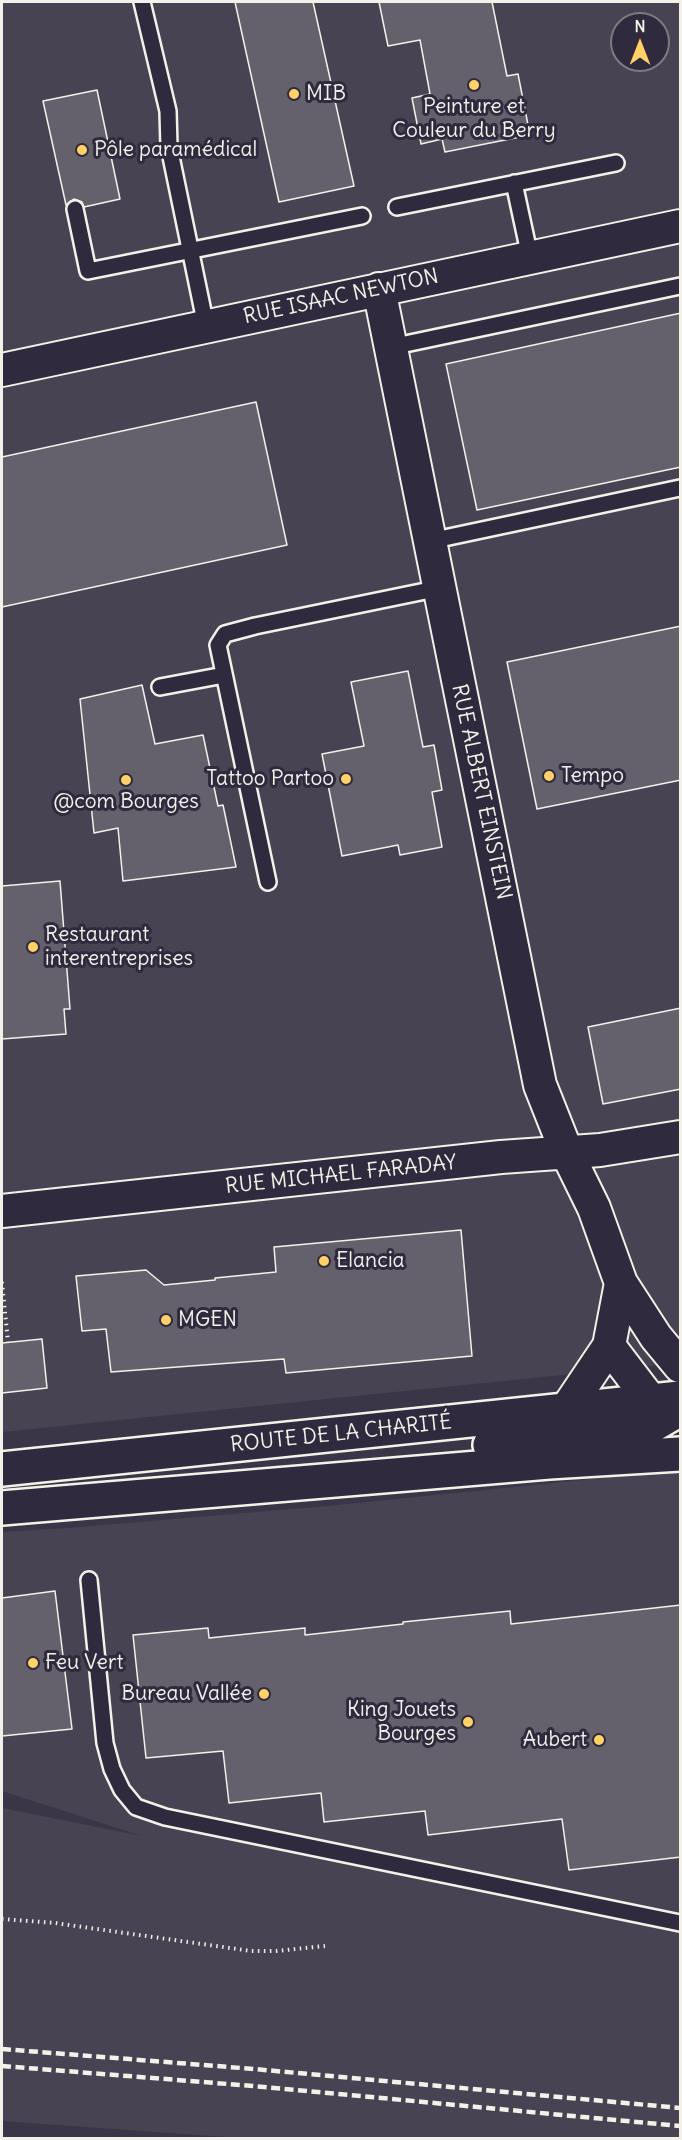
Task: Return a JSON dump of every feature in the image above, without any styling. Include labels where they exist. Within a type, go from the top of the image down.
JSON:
[{"type":"main road","name":"ROUTE DE LA CHARITÉ","points":[[2,1469],[566,1410],[673,1408]]},
{"type":"main road","points":[[182,1493],[195,1479],[651,1426],[673,1408]]},
{"type":"main road","name":"ROUTE DE LA CHARITÉ","points":[[2,1508],[549,1462],[679,1455]]},
{"type":"street","name":"RUE ISAAC NEWTON","points":[[2,370],[681,226]]},
{"type":"street","name":"RUE ALBERT EINSTEIN","points":[[379,289],[540,1085],[567,1153],[594,1208],[621,1283],[656,1337],[681,1366]]},
{"type":"street","name":"RUE MICHAEL FARADAY","points":[[2,1211],[501,1157],[600,1150],[681,1137]]},
{"type":"street","points":[[566,1410],[609,1346],[621,1283]]},
{"type":"street","points":[[609,1346],[673,1408]]},
{"type":"lane","points":[[142,2],[168,111],[169,147],[206,326]]},
{"type":"lane","points":[[397,207],[616,163]]},
{"type":"lane","points":[[514,183],[530,257]]},
{"type":"lane","points":[[75,209],[88,271],[362,216]]},
{"type":"lane","points":[[391,347],[681,286]]},
{"type":"lane","points":[[430,541],[681,488]]},
{"type":"lane","points":[[268,882],[218,645],[225,634],[255,626],[440,588]]},
{"type":"lane","points":[[160,687],[224,675]]},
{"type":"lane","points":[[89,1580],[105,1743],[112,1769],[122,1790],[136,1807],[165,1817],[681,1923]]},
{"type":"path","points":[[2,1282],[8,1342]]},
{"type":"path","points":[[2,1919],[55,1923],[251,1951],[325,1946]]},
{"type":"shaded area","points":[[2,2],[680,2],[680,1363],[2,1432]]},
{"type":"shaded area","points":[[680,1470],[680,2138],[240,2138],[2,2121],[2,1808],[142,1836],[2,1791],[2,1532],[328,1506]]},
{"type":"building","name":"MIB","points":[[235,2],[313,2],[354,186],[279,202]]},
{"type":"building","name":"Peinture et Couleur du Berry","points":[[379,2],[492,2],[507,76],[518,74],[530,135],[445,152],[442,139],[421,144],[412,98],[430,94],[420,40],[388,46]]},
{"type":"building","name":"Pôle paramédical","points":[[97,90],[120,199],[84,207],[82,202],[74,199],[66,205],[43,101]]},
{"type":"building","points":[[681,313],[681,467],[477,510],[446,364]]},
{"type":"building","points":[[256,402],[287,545],[2,607],[2,457]]},
{"type":"building","points":[[681,626],[681,780],[537,809],[507,662]]},
{"type":"building","points":[[408,671],[423,747],[434,745],[442,790],[432,792],[442,847],[400,855],[398,845],[342,856],[322,754],[364,746],[351,682]]},
{"type":"building","points":[[142,685],[155,744],[203,735],[218,806],[223,805],[236,867],[123,881],[118,828],[94,833],[80,699]]},
{"type":"building","name":"Restaurant interentreprises","points":[[60,881],[70,1009],[64,1009],[66,1034],[2,1039],[2,886]]},
{"type":"building","points":[[681,1008],[681,1089],[603,1104],[588,1027]]},
{"type":"building","points":[[461,1230],[472,1356],[286,1373],[284,1359],[111,1372],[106,1329],[82,1331],[76,1276],[146,1270],[164,1285],[215,1280],[215,1278],[276,1272],[274,1247]]},
{"type":"building","points":[[42,1339],[47,1388],[2,1393],[2,1343]]},
{"type":"building","name":"Feu Vert","points":[[55,1591],[72,1729],[2,1736],[2,1598]]},
{"type":"building","points":[[681,1605],[681,1857],[569,1870],[562,1819],[428,1835],[425,1811],[324,1822],[321,1793],[229,1803],[223,1751],[146,1758],[133,1635],[208,1628],[209,1638],[305,1628],[305,1635],[510,1611],[511,1624]]},
{"type":"railway","points":[[2,2049],[254,2069],[680,2108]]},
{"type":"railway","points":[[2,2066],[253,2086],[680,2126]]},
{"type":"place","name":"Peinture et Couleur du Berry","points":[[474,85]]},
{"type":"place","name":"MIB","points":[[294,94]]},
{"type":"place","name":"Pôle paramédical","points":[[82,150]]},
{"type":"place","name":"Tempo","points":[[549,776]]},
{"type":"place","name":"Tattoo Partoo","points":[[346,779]]},
{"type":"place","name":"@com Bourges","points":[[126,780]]},
{"type":"place","name":"Restaurant interentreprises","points":[[33,947]]},
{"type":"place","name":"Elancia","points":[[324,1261]]},
{"type":"place","name":"MGEN","points":[[166,1320]]},
{"type":"place","name":"Feu Vert","points":[[33,1663]]},
{"type":"place","name":"Bureau Vallée","points":[[264,1694]]},
{"type":"place","name":"King Jouets Bourges","points":[[468,1722]]},
{"type":"place","name":"Aubert","points":[[599,1740]]}]
